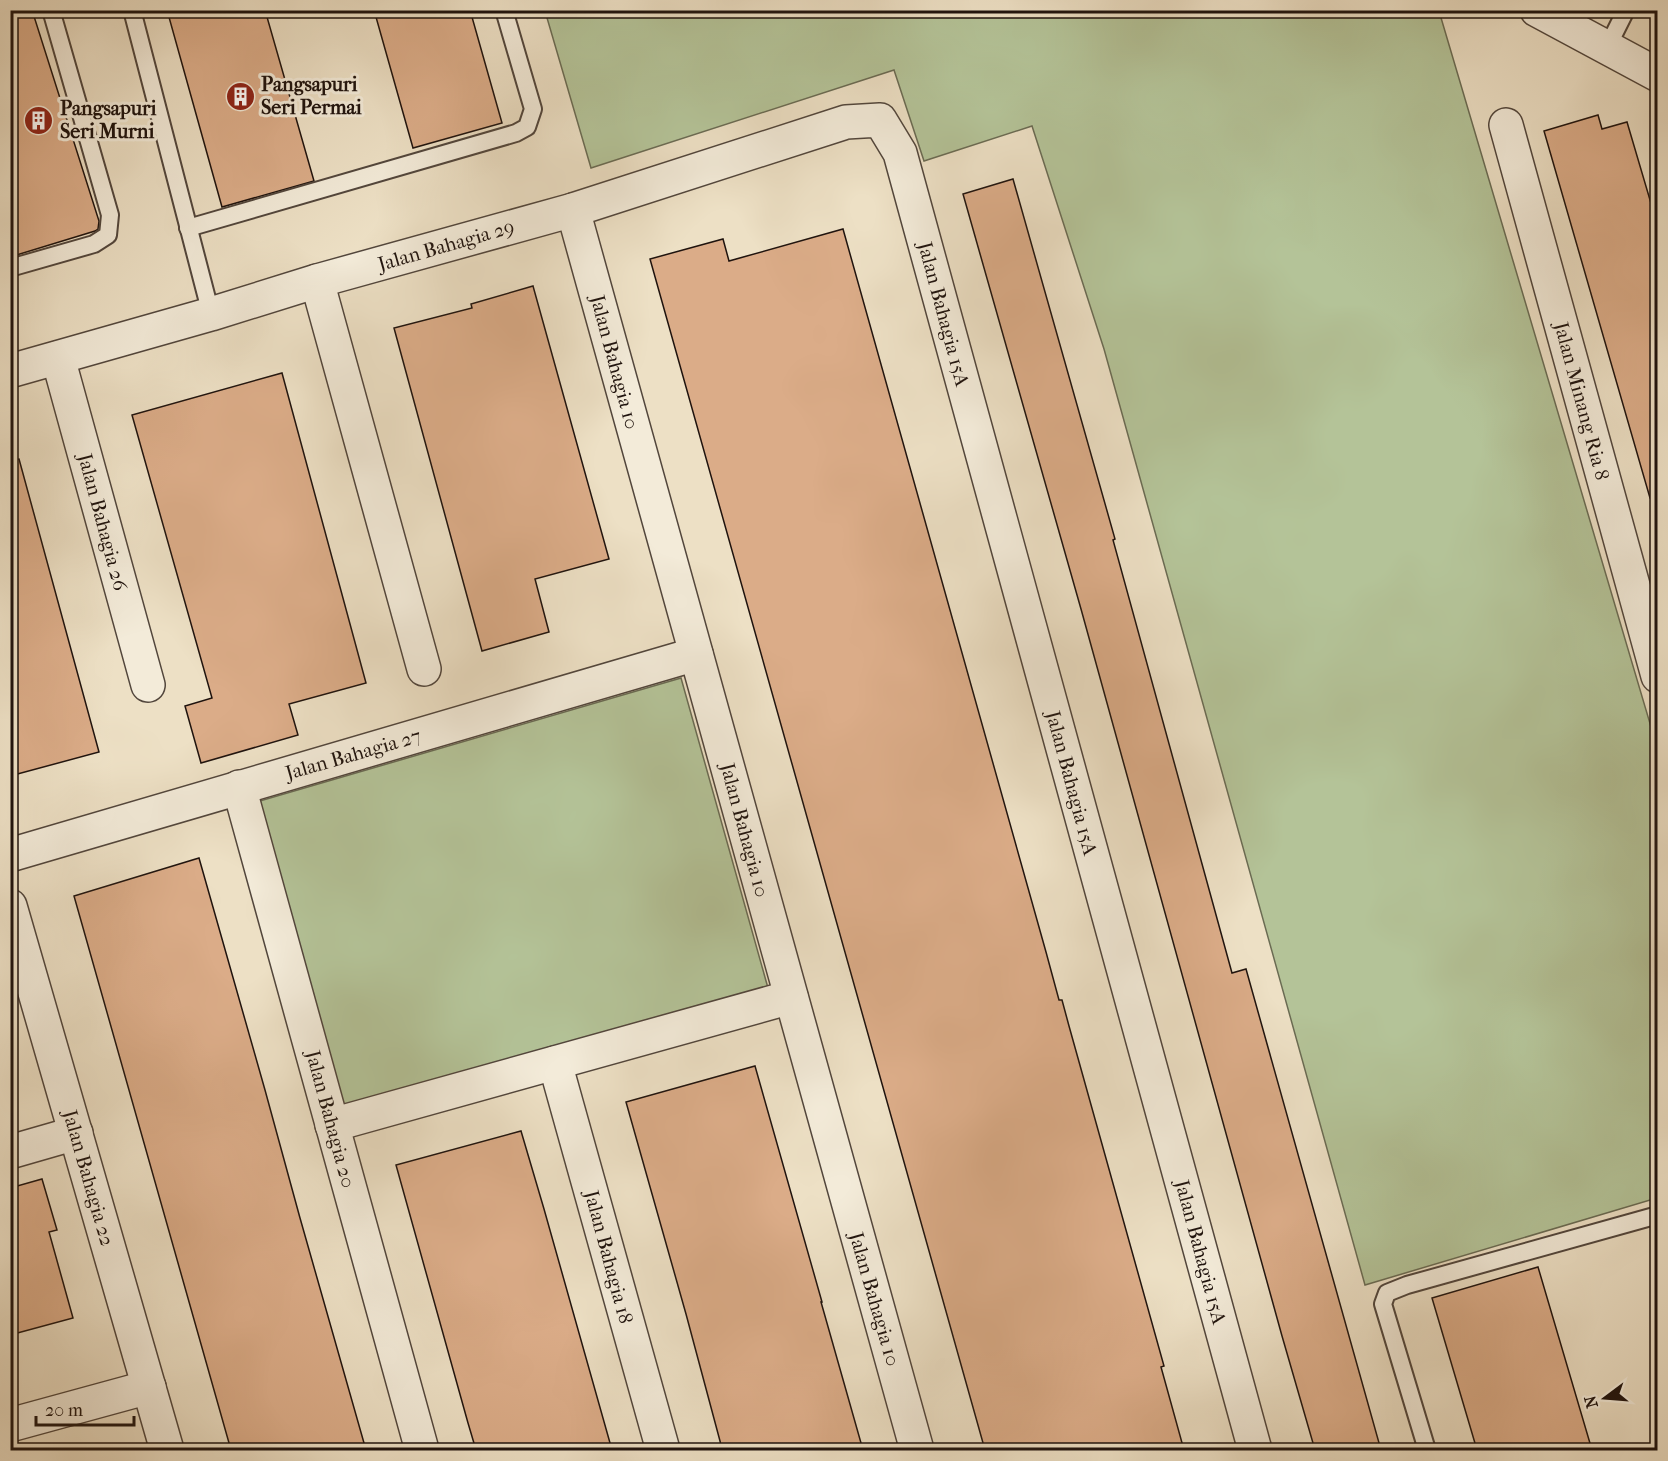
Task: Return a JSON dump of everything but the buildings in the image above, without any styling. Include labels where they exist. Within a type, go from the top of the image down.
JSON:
[{"type":"street","points":[[1537,10],[1658,75]]},
{"type":"street","name":"Jalan Bahagia 29","points":[[10,371],[211,314],[317,281],[573,210],[846,122],[880,120]]},
{"type":"street","name":"Jalan Bahagia 15A","points":[[880,120],[900,153],[1255,1450]]},
{"type":"street","name":"Jalan Minang Ria 8","points":[[1506,125],[1650,619],[1658,676]]},
{"type":"street","name":"Jalan Bahagia 10","points":[[573,210],[917,1450]]},
{"type":"street","points":[[317,281],[424,669]]},
{"type":"street","name":"Jalan Bahagia 26","points":[[58,358],[148,685]]},
{"type":"street","name":"Jalan Bahagia 27","points":[[10,855],[696,654]]},
{"type":"street","name":"Jalan Bahagia 20","points":[[239,787],[422,1450]]},
{"type":"street","name":"Jalan Bahagia 22","points":[[10,906],[167,1450]]},
{"type":"street","points":[[332,1125],[791,997]]},
{"type":"street","name":"Jalan Bahagia 18","points":[[555,1063],[663,1450]]},
{"type":"street","points":[[10,1152],[76,1133]]},
{"type":"street","points":[[10,1425],[149,1387]]},
{"type":"lane","points":[[10,268],[94,244],[108,235],[110,215],[51,10]]},
{"type":"lane","points":[[132,10],[211,314]]},
{"type":"lane","points":[[188,228],[516,133],[527,127],[533,109],[504,10]]},
{"type":"lane","points":[[1607,48],[1626,10]]},
{"type":"lane","points":[[1427,1450],[1383,1304],[1387,1293],[1407,1285],[1658,1215]]},
{"type":"green space","points":[[545,11],[1439,11],[1657,747],[1657,1198],[1365,1285],[1104,349],[1032,126],[924,161],[894,70],[591,168]]},
{"type":"green space","points":[[681,678],[768,988],[332,1111],[250,804]]},
{"type":"place","name":"Pangsapuri Seri Permai","points":[[240,96]]},
{"type":"place","name":"Pangsapuri Seri Murni","points":[[39,120]]}]
